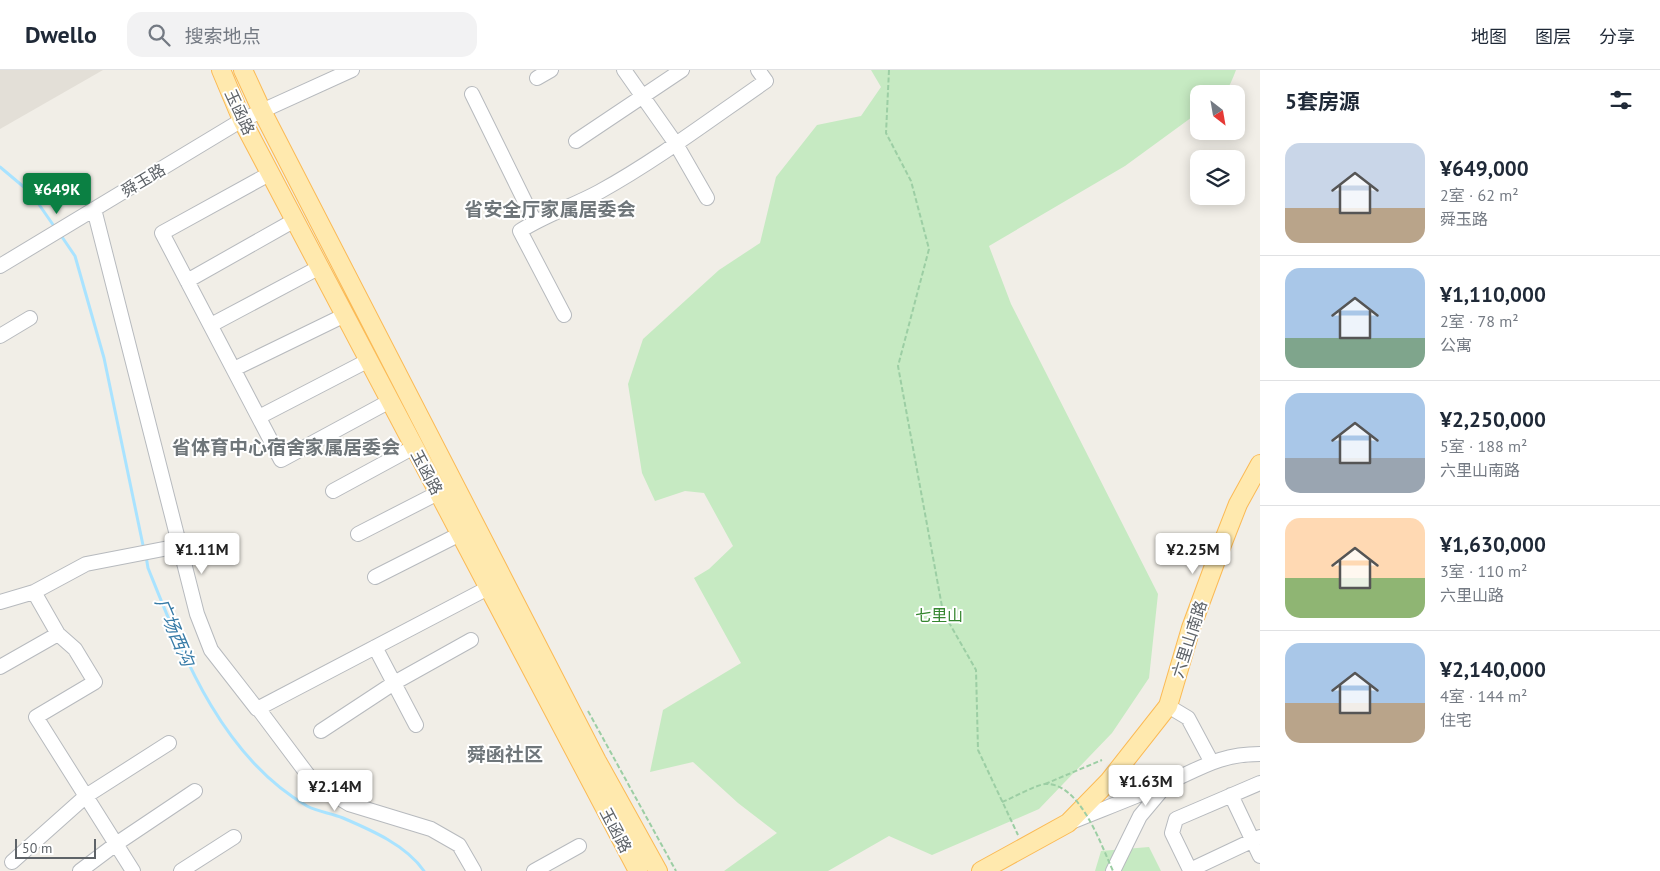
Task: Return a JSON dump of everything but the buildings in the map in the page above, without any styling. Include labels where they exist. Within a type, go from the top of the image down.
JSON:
[{"type":"main road","name":"玉函路","points":[[221,70],[242,120],[638,871]]},
{"type":"main road","name":"玉函路","points":[[243,70],[261,110],[597,761],[658,871]]},
{"type":"main road","name":"六里山南路","points":[[1168,706],[1191,628],[1218,555],[1238,504],[1260,464]]},
{"type":"main road","points":[[981,871],[1023,846],[1068,823],[1109,782],[1168,706]]},
{"type":"street","name":"舜玉路","points":[[0,266],[242,120],[352,70]]},
{"type":"street","points":[[537,78],[552,70]]},
{"type":"street","points":[[624,70],[676,144],[706,198]]},
{"type":"street","points":[[576,141],[643,98],[682,70]]},
{"type":"street","points":[[564,315],[520,231],[599,192],[676,144],[766,82],[758,70]]},
{"type":"street","points":[[472,94],[535,222]]},
{"type":"street","points":[[271,173],[162,234],[282,460],[390,401]]},
{"type":"street","points":[[94,209],[197,614],[211,650],[257,709],[488,588]]},
{"type":"street","points":[[187,281],[295,220]]},
{"type":"street","points":[[211,326],[320,267]]},
{"type":"street","points":[[234,369],[345,315]]},
{"type":"street","points":[[0,336],[30,318]]},
{"type":"street","points":[[259,417],[369,360]]},
{"type":"street","points":[[334,491],[414,447]]},
{"type":"street","points":[[358,534],[438,493]]},
{"type":"street","points":[[375,577],[460,534]]},
{"type":"street","points":[[1,599],[34,592],[86,564],[180,546]]},
{"type":"street","points":[[34,592],[58,634],[75,649],[94,682],[36,717],[133,871]]},
{"type":"street","points":[[0,667],[58,634]]},
{"type":"street","points":[[321,731],[394,683],[471,640]]},
{"type":"street","points":[[375,647],[416,725]]},
{"type":"street","points":[[1168,706],[1188,718],[1211,761]]},
{"type":"street","points":[[260,711],[314,783],[349,804],[431,830],[459,845],[474,871]]},
{"type":"street","points":[[12,862],[86,796],[169,743]]},
{"type":"street","points":[[1068,823],[1168,783],[1211,761],[1244,754],[1260,754]]},
{"type":"street","points":[[1113,871],[1140,816],[1168,783]]},
{"type":"street","points":[[1256,839],[1190,870],[1172,833],[1176,819],[1260,783]]},
{"type":"street","points":[[80,871],[116,844],[195,791]]},
{"type":"street","points":[[1231,796],[1256,839],[1260,856]]},
{"type":"street","points":[[181,871],[234,837]]},
{"type":"street","points":[[534,871],[579,846]]},
{"type":"path","points":[[889,70],[886,133],[910,180],[929,249],[898,366],[943,612],[976,670],[978,750],[1023,846]]},
{"type":"path","points":[[1002,802],[1102,760]]},
{"type":"path","points":[[1045,784],[1070,791],[1092,825],[1113,871]]},
{"type":"shaded area","points":[[0,70],[103,70],[0,129]]},
{"type":"green space","name":"七里山","points":[[871,70],[1236,70],[1230,85],[1190,85],[1190,119],[1125,166],[989,246],[1011,304],[1158,594],[1149,678],[1112,733],[1039,809],[932,855],[889,836],[828,871],[724,871],[777,833],[738,803],[693,762],[650,772],[663,710],[741,663],[694,578],[709,569],[733,546],[704,493],[685,491],[655,501],[642,473],[628,384],[643,339],[719,270],[760,243],[776,177],[817,125],[861,116],[881,87]]},
{"type":"green space","points":[[1149,847],[1161,871],[1095,871],[1101,851]]},
{"type":"waterway","name":"广场西沟","points":[[0,167],[31,193],[56,229]]},
{"type":"waterway","name":"广场西沟","points":[[60,234],[75,256],[104,358],[144,550]]},
{"type":"waterway","name":"广场西沟","points":[[146,556],[148,568],[191,668],[208,701],[228,732],[251,760],[277,785],[307,806],[343,818],[387,839],[408,853],[424,871]]},
{"type":"district","name":"省安全厅家属居委会","points":[[550,209]]},
{"type":"district","name":"省体育中心宿舍家属居委会","points":[[286,447]]},
{"type":"district","name":"舜函社区","points":[[505,754]]}]
